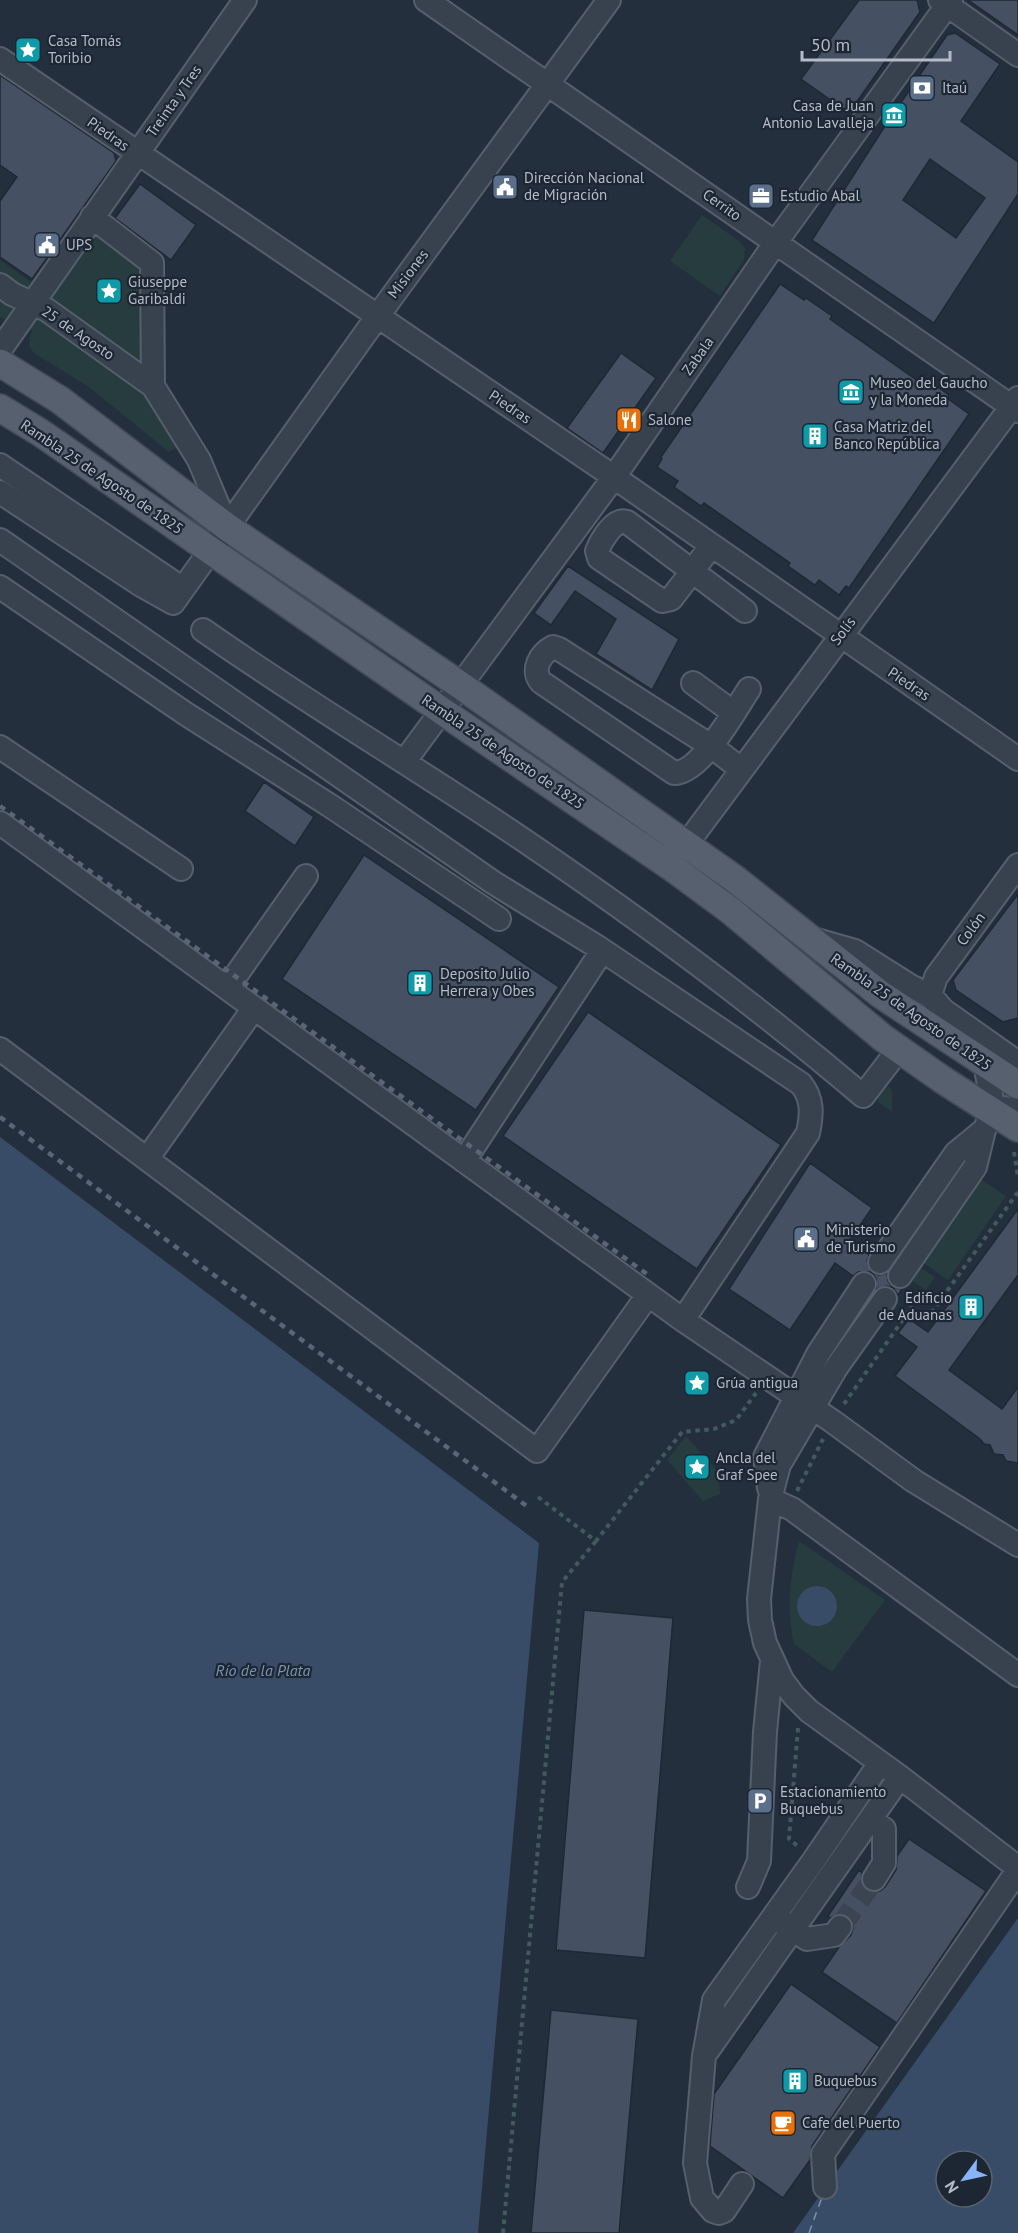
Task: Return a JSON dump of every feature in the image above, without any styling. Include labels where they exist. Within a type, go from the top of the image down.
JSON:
[{"type":"main road","name":"Rambla 25 de Agosto de 1825","points":[[0,363],[60,400],[227,527],[460,685],[678,855],[731,911],[836,1000],[899,1049],[998,1117],[1016,1140]]},
{"type":"main road","name":"Rambla 25 de Agosto de 1825","points":[[0,408],[41,433],[442,711],[678,855],[735,879],[880,994],[1001,1050],[1018,1085]]},
{"type":"street","name":"Treinta y Tres","points":[[0,350],[245,0]]},
{"type":"street","name":"Cerrito","points":[[426,0],[1016,405]]},
{"type":"street","name":"Misiones","points":[[183,589],[376,317],[609,0]]},
{"type":"street","points":[[946,2],[1018,55]]},
{"type":"street","name":"Zabala","points":[[404,762],[614,477],[776,242],[946,2]]},
{"type":"street","name":"Piedras","points":[[0,59],[614,477],[1018,759]]},
{"type":"street","points":[[92,217],[152,263],[153,386]]},
{"type":"street","name":"25 de Agosto","points":[[0,285],[12,294],[47,310],[153,386],[199,460],[227,527]]},
{"type":"street","name":"Solís","points":[[678,855],[839,636],[1016,405]]},
{"type":"street","points":[[0,465],[183,589],[173,603],[141,585],[0,492]]},
{"type":"street","points":[[0,540],[494,883],[602,951],[801,1084],[808,1094],[811,1107],[808,1133],[683,1320]]},
{"type":"street","points":[[711,546],[692,572],[745,610]]},
{"type":"street","points":[[0,587],[186,714],[329,805],[499,919]]},
{"type":"street","points":[[203,630],[271,678],[522,840],[701,965],[863,1096],[899,1049]]},
{"type":"street","points":[[741,769],[711,746],[553,646],[546,650],[536,669],[536,676],[541,682],[674,773],[687,770],[711,746],[749,689]]},
{"type":"street","points":[[693,683],[734,712]]},
{"type":"street","points":[[0,747],[181,869]]},
{"type":"street","points":[[0,822],[683,1320],[914,1481],[1018,1545]]},
{"type":"street","name":"Colón","points":[[930,995],[936,977],[1018,865]]},
{"type":"street","points":[[227,988],[306,876]]},
{"type":"street","name":"Rambla 25 de Agosto de 1825","points":[[805,936],[855,951],[912,987],[930,995],[943,1010],[1018,1063]]},
{"type":"street","points":[[464,1161],[602,951]]},
{"type":"street","points":[[147,1159],[254,1008]]},
{"type":"street","points":[[0,1049],[537,1451],[648,1295]]},
{"type":"street","points":[[900,1276],[975,1167],[998,1117],[1001,1050]]},
{"type":"street","points":[[880,1262],[956,1153],[998,1117]]},
{"type":"street","points":[[804,1403],[818,1354],[864,1284]]},
{"type":"street","points":[[825,2187],[824,2154],[1018,1869],[900,1777],[809,1711],[788,1688],[772,1661],[763,1631],[759,1599],[770,1499],[765,1457],[804,1403],[836,1368],[885,1299]]},
{"type":"street","points":[[770,1499],[792,1509],[1018,1675]]},
{"type":"street","points":[[748,1887],[759,1861],[765,1732],[772,1661]]},
{"type":"street","points":[[784,1922],[880,1763]]},
{"type":"street","points":[[742,2184],[724,2211],[719,2213],[713,2211],[702,2198],[695,2163],[704,2056],[714,2000],[871,1819],[900,1777]]},
{"type":"street","points":[[871,1819],[884,1829],[884,1863],[874,1878]]},
{"type":"street","points":[[784,1922],[807,1939],[834,1935],[840,1927]]},
{"type":"path","points":[[1016,1140],[1018,1177]]},
{"type":"path","points":[[503,2233],[562,1582],[682,1432],[714,1428],[736,1420],[759,1389]]},
{"type":"path","points":[[538,1497],[596,1541]]},
{"type":"green space","points":[[88,204],[164,259],[162,378],[202,442],[169,452],[89,387],[34,353],[29,342],[32,331],[0,317],[0,260],[31,282]]},
{"type":"green space","points":[[702,215],[739,241],[745,249],[744,259],[720,296],[670,261]]},
{"type":"green space","points":[[883,1086],[890,1087],[892,1090],[892,1112],[878,1102],[876,1095]]},
{"type":"green space","points":[[979,1178],[1006,1196],[948,1280],[921,1261]]},
{"type":"green space","points":[[918,1266],[935,1277],[926,1290],[909,1279]]},
{"type":"green space","points":[[686,1436],[718,1472],[720,1494],[703,1501],[667,1460]]},
{"type":"green space","points":[[799,1541],[885,1600],[832,1672],[794,1644],[790,1618],[790,1592]]},
{"type":"water","name":"Río de la Plata","points":[[0,1137],[539,1543],[478,2233],[0,2233]]},
{"type":"water","points":[[817,1586],[825,1587],[831,1592],[836,1598],[836,1614],[831,1620],[825,1625],[817,1626],[809,1625],[803,1620],[798,1614],[797,1606],[798,1598],[803,1592],[809,1587]]},
{"type":"water","points":[[1018,1918],[1018,2233],[793,2233]]},
{"type":"building","points":[[859,0],[917,0],[920,12],[849,113],[801,79]]},
{"type":"building","points":[[968,0],[1018,0],[1018,35]]},
{"type":"building","points":[[955,33],[1000,64],[961,121],[1018,162],[1018,194],[934,323],[812,240],[947,35]],"holes":[[[930,159],[985,198],[956,238],[903,200]]]},
{"type":"building","points":[[0,75],[114,153],[116,161],[32,279],[0,257],[0,201],[17,177],[0,165]]},
{"type":"building","points":[[140,184],[196,225],[171,260],[115,218]]},
{"type":"building","name":"Casa Matriz del Banco República","points":[[780,284],[832,316],[830,319],[918,381],[921,376],[949,395],[947,398],[969,414],[849,588],[846,586],[839,595],[819,580],[815,585],[788,566],[790,563],[704,503],[701,506],[674,487],[678,481],[657,467],[661,457]]},
{"type":"building","points":[[621,353],[656,378],[603,453],[567,428]]},
{"type":"building","points":[[568,566],[679,639],[652,690],[596,654],[616,619],[575,591],[551,625],[534,613]]},
{"type":"building","points":[[264,782],[314,817],[295,846],[245,811]]},
{"type":"building","name":"Deposito Julio Herrera y Obes","points":[[364,855],[559,987],[476,1110],[282,979]]},
{"type":"building","points":[[1018,894],[1018,1018],[1003,1022],[956,990],[953,980]]},
{"type":"building","points":[[588,1012],[781,1145],[697,1269],[503,1136]]},
{"type":"building","name":"Ministerio de Turismo","points":[[810,1163],[872,1208],[849,1241],[869,1255],[867,1261],[872,1273],[879,1275],[887,1273],[892,1287],[902,1289],[898,1295],[893,1288],[887,1286],[876,1289],[876,1278],[871,1272],[858,1272],[853,1276],[835,1263],[790,1330],[729,1289]]},
{"type":"building","name":"Edificio de Aduanas","points":[[1018,1209],[1018,1275],[949,1370],[1002,1409],[1018,1387],[1018,1463],[1006,1461],[1003,1455],[994,1454],[990,1445],[984,1444],[895,1376],[917,1347],[898,1333],[909,1319],[928,1332]]},
{"type":"building","points":[[584,1610],[673,1618],[645,1958],[556,1950]]},
{"type":"building","points":[[909,1839],[986,1891],[897,2023],[822,1972],[839,1947],[851,1935],[853,1928],[848,1916],[841,1914],[830,1918],[828,1916],[859,1870],[862,1873],[862,1885],[867,1891],[880,1891],[885,1887],[896,1870],[897,1856]]},
{"type":"building","name":"Buquebus","points":[[791,1984],[880,2047],[812,2146],[810,2160],[783,2198],[710,2146],[714,2094]]},
{"type":"building","points":[[551,2010],[638,2019],[619,2233],[531,2233]]},
{"type":"ferry route","points":[[809,2233],[822,2197]]},
{"type":"tunnel","points":[[840,1927],[874,1879]]},
{"type":"railway","points":[[0,806],[651,1277]]},
{"type":"railway","points":[[0,1117],[528,1507]]},
{"type":"place","name":"Casa Tomás Toribio","points":[[28,50]]},
{"type":"place","name":"Itaú","points":[[922,88]]},
{"type":"place","name":"Casa de Juan Antonio Lavalleja","points":[[894,115]]},
{"type":"place","name":"Dirección Nacional de Migración","points":[[505,187]]},
{"type":"place","name":"Estudio Abal","points":[[761,196]]},
{"type":"place","name":"UPS","points":[[47,245]]},
{"type":"place","name":"Giuseppe Garibaldi","points":[[109,291]]},
{"type":"place","name":"Museo del Gaucho y la Moneda","points":[[851,392]]},
{"type":"place","name":"Salone","points":[[629,420]]},
{"type":"place","name":"Casa Matriz del Banco República","points":[[815,436]]},
{"type":"place","name":"Deposito Julio Herrera y Obes","points":[[420,983]]},
{"type":"place","name":"Ministerio de Turismo","points":[[806,1239]]},
{"type":"place","name":"Edificio de Aduanas","points":[[971,1307]]},
{"type":"place","name":"Grúa antigua","points":[[697,1383]]},
{"type":"place","name":"Ancla del Graf Spee","points":[[697,1467]]},
{"type":"place","name":"Estacionamiento Buquebus","points":[[760,1801]]},
{"type":"place","name":"Buquebus","points":[[795,2081]]},
{"type":"place","name":"Cafe del Puerto","points":[[783,2123]]}]
